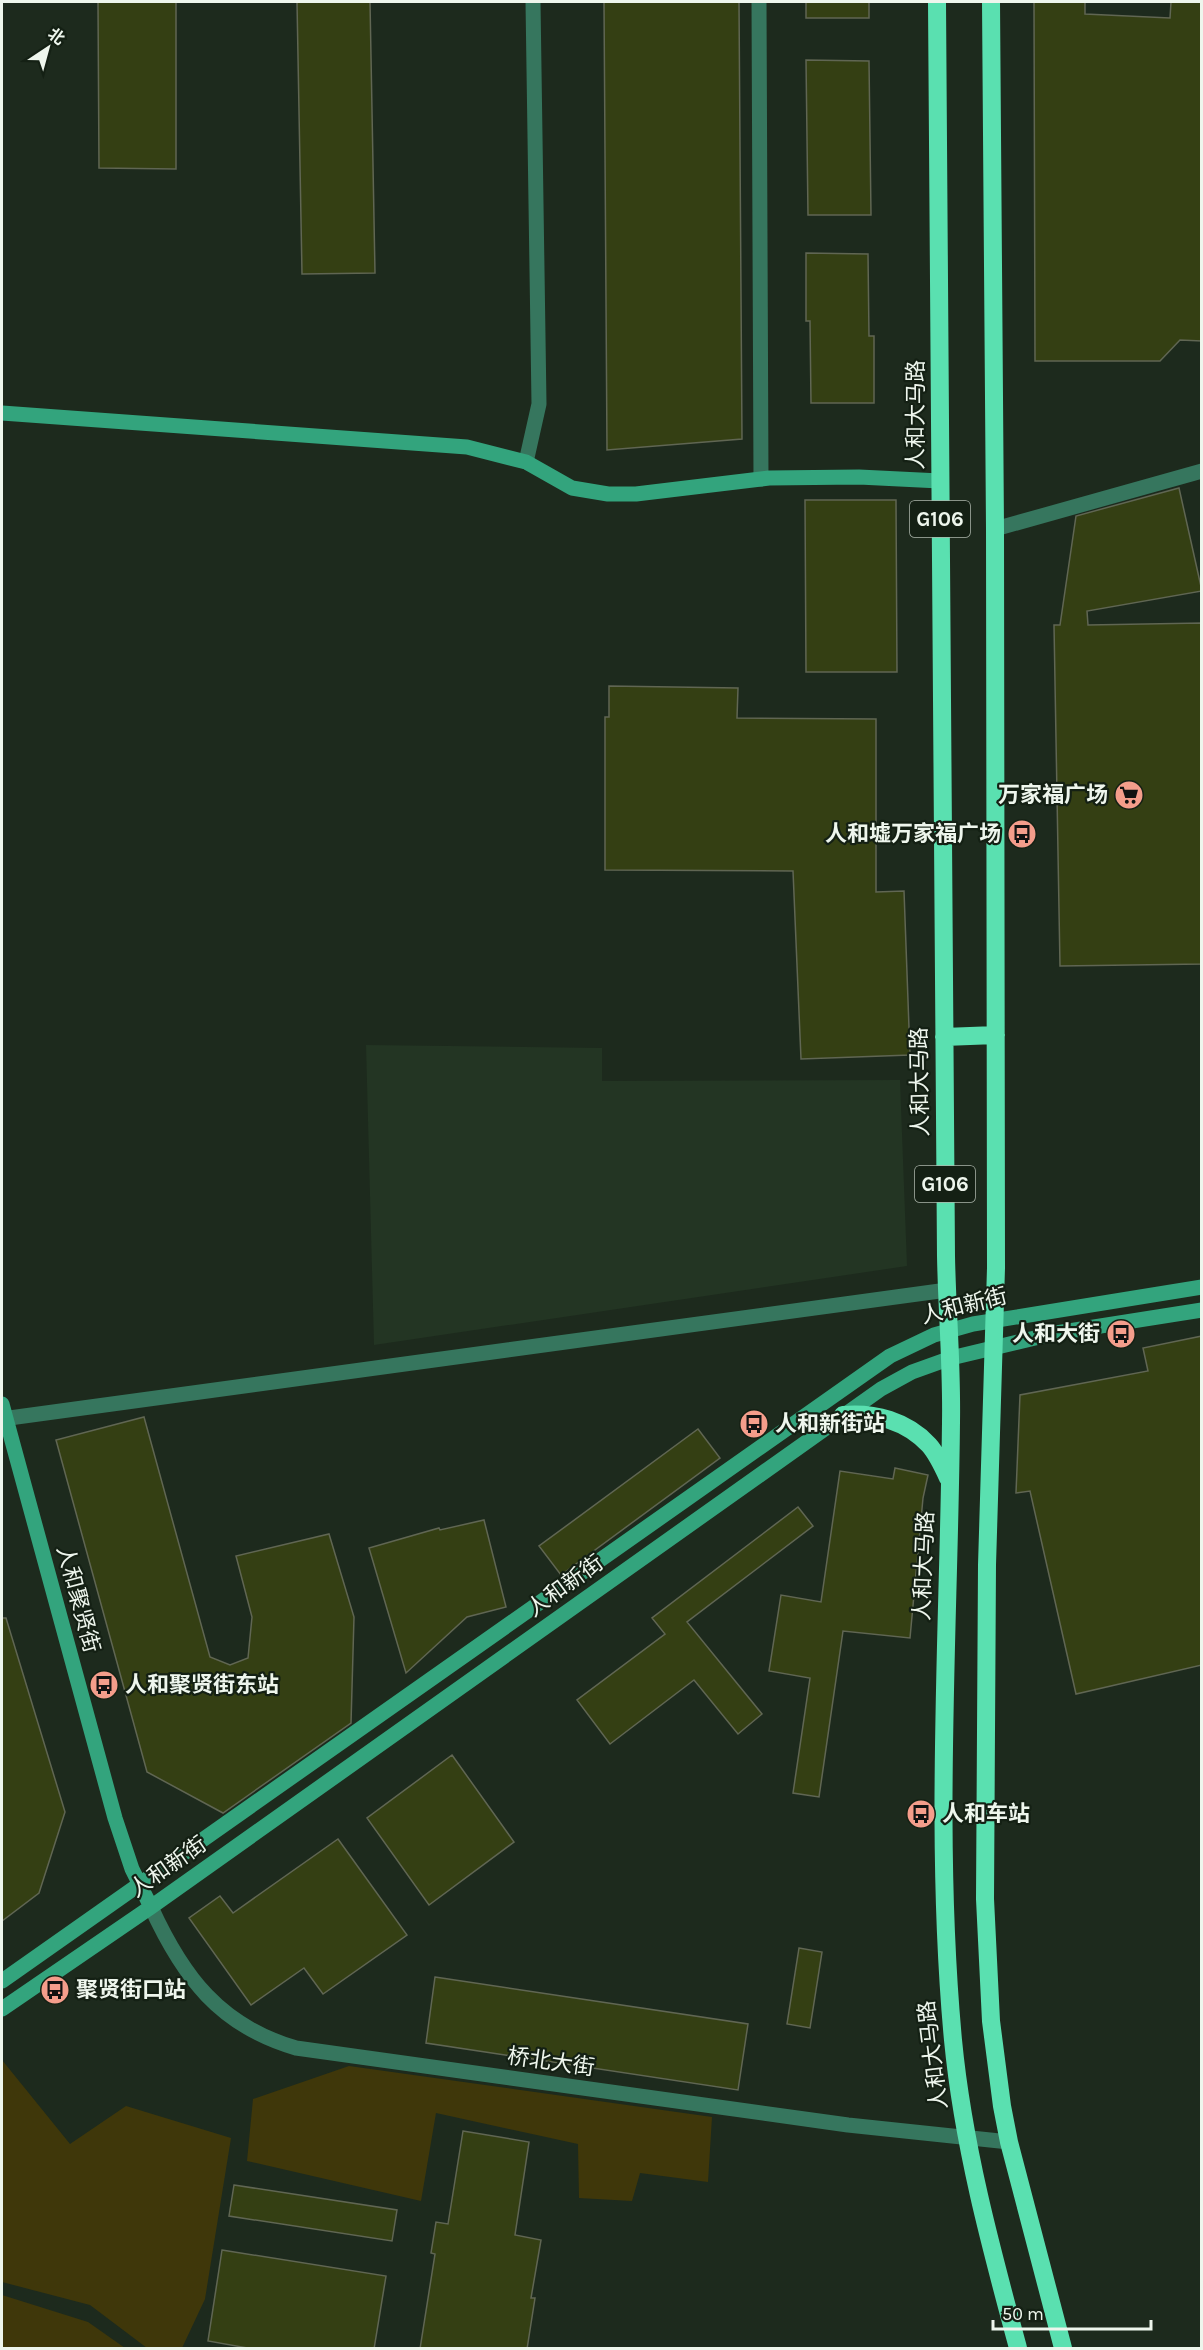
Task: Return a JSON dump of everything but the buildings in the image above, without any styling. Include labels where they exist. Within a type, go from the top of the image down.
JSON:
[{"type":"highway","name":"人和大马路","points":[[937,2],[944,1037],[947,1290],[951,1358],[945,1670],[945,1883],[953,2043],[968,2139],[982,2208],[1018,2349]]},
{"type":"highway","name":"G106","points":[[991,2],[995,529],[996,1268],[992,1348],[987,1598],[985,1899],[991,2021],[1009,2142],[1063,2349]]},
{"type":"highway","points":[[944,1037],[996,1035]]},
{"type":"highway","points":[[843,1415],[861,1413],[897,1422],[930,1446],[950,1481]]},
{"type":"street","points":[[526,462],[539,404],[533,2]]},
{"type":"street","points":[[759,2],[761,479]]},
{"type":"street","points":[[2,414],[467,447],[526,462],[572,488],[608,494],[636,494],[761,479],[859,477],[940,481]]},
{"type":"street","points":[[995,529],[1202,471]]},
{"type":"street","name":"人和新街","points":[[2,1981],[861,1374],[916,1341],[993,1319],[1202,1287]]},
{"type":"street","points":[[3,1414],[947,1290]]},
{"type":"street","name":"人和新街","points":[[2,2009],[151,1907],[881,1389],[912,1372],[951,1358],[1056,1333],[1202,1310]]},
{"type":"street","name":"人和聚贤街","points":[[3,1414],[115,1818],[139,1885],[151,1907]]},
{"type":"street","name":"桥北大街","points":[[151,1907],[167,1942],[180,1962],[223,2012],[271,2041],[296,2048],[825,2122],[1009,2142]]},
{"type":"shaded area","points":[[366,1045],[602,1048],[602,1081],[900,1080],[907,1266],[374,1345]]},
{"type":"shaded area","points":[[2,2060],[70,2144],[126,2106],[231,2138],[205,2299],[182,2348],[147,2348],[90,2305],[2,2282]]},
{"type":"shaded area","points":[[349,2066],[712,2117],[708,2182],[640,2173],[632,2201],[579,2198],[578,2144],[436,2113],[421,2201],[247,2161],[253,2099]]},
{"type":"shaded area","points":[[2,2295],[88,2322],[125,2348],[2,2348]]},
{"type":"place","name":"万家福广场","points":[[1129,795]]},
{"type":"place","name":"人和墟万家福广场","points":[[1022,834]]},
{"type":"place","name":"人和大街","points":[[1121,1334]]},
{"type":"place","name":"人和新街站","points":[[754,1424]]},
{"type":"place","name":"人和聚贤街东站","points":[[104,1685]]},
{"type":"place","name":"人和车站","points":[[921,1814]]},
{"type":"place","name":"聚贤街口站","points":[[55,1990]]}]
